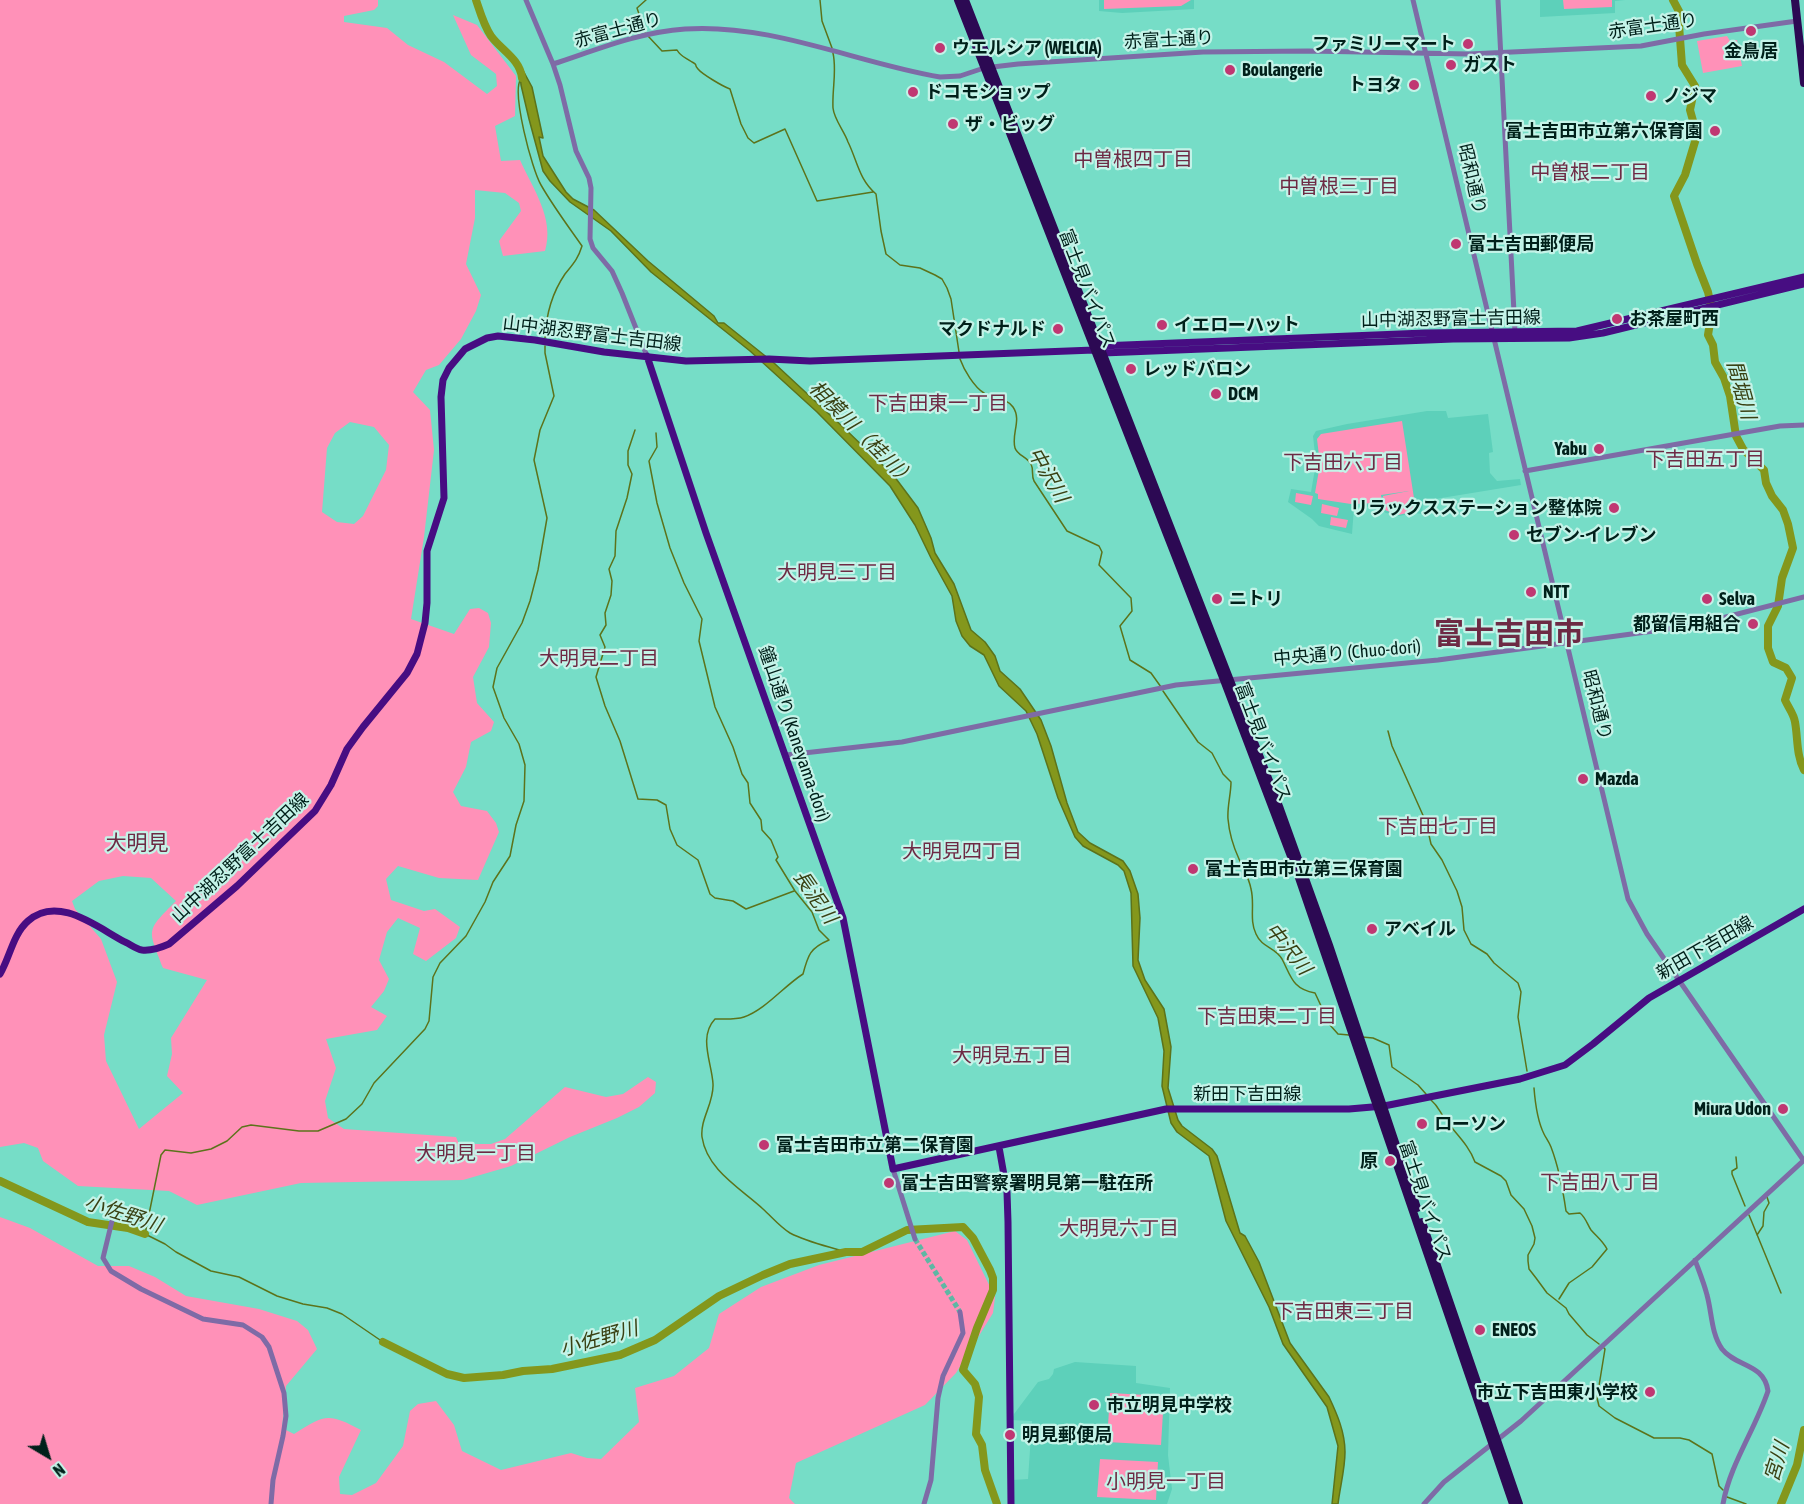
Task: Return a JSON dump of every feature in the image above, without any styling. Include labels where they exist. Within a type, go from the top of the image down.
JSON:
[{"type":"highway","name":"富士見バイパス","points":[[958,0],[988,68],[1227,680],[1280,809],[1495,1441],[1520,1504]]},
{"type":"highway","name":"富士見バイパス","points":[[965,0],[988,68]]},
{"type":"highway","points":[[1795,0],[1800,21],[1804,83]]},
{"type":"highway","name":"富士見バイパス","points":[[1495,1441],[1513,1504]]},
{"type":"main road","name":"山中湖忍野富士吉田線","points":[[0,974],[18,933],[29,920],[43,913],[59,911],[76,915],[141,950],[156,949],[168,944],[237,886],[315,811],[327,792],[347,749],[407,673],[417,654],[425,623],[427,603],[427,551],[444,498],[441,397],[443,380],[449,368],[465,349],[487,338],[509,336],[604,352],[686,361],[752,359],[810,361],[972,353],[1099,350],[1386,334],[1585,337],[1804,277]]},
{"type":"main road","name":"山中湖忍野富士吉田線","points":[[1715,302],[1804,284]]},
{"type":"main road","name":"山中湖忍野富士吉田線","points":[[1493,335],[1515,332],[1577,331],[1704,305]]},
{"type":"main road","name":"鐘山通り (Kaneyama-dori)","points":[[647,357],[706,533],[843,918],[893,1169]]},
{"type":"main road","name":"新田下吉田線","points":[[999,1147],[1166,1109],[1349,1109],[1380,1106],[1520,1079],[1565,1065],[1649,998],[1804,909]]},
{"type":"main road","points":[[893,1169],[999,1147],[1008,1222],[1011,1504]]},
{"type":"street","points":[[526,0],[553,64]]},
{"type":"street","name":"昭和通り","points":[[1413,0],[1628,899],[1642,927],[1804,1160]]},
{"type":"street","points":[[1498,0],[1515,332]]},
{"type":"street","name":"赤富士通り","points":[[553,64],[641,36],[684,29],[719,28],[767,36],[940,77],[960,76],[988,68],[1029,63],[1203,52],[1500,53],[1641,46],[1800,21]]},
{"type":"street","name":"鐘山通り (Kaneyama-dori)","points":[[553,64],[576,151],[589,178],[591,188],[590,239],[593,248],[612,271],[647,357]]},
{"type":"street","points":[[1525,471],[1741,432],[1804,425]]},
{"type":"street","name":"中央通り (Chuo-dori)","points":[[786,755],[902,742],[1176,685],[1438,660],[1691,626],[1804,597]]},
{"type":"street","points":[[1424,1504],[1444,1482],[1521,1420],[1804,1160]]},
{"type":"street","points":[[893,1169],[914,1236]]},
{"type":"street","points":[[112,1221],[103,1258],[111,1271],[141,1289],[203,1319],[243,1325],[262,1338],[269,1347],[284,1393],[286,1416],[284,1436],[273,1480],[271,1504]]},
{"type":"street","points":[[1695,1260],[1707,1295],[1714,1336],[1724,1351],[1755,1369],[1766,1380],[1768,1391],[1725,1491],[1723,1502]]},
{"type":"street","points":[[924,1504],[931,1480],[942,1376],[963,1333],[960,1312]]},
{"type":"shaded area","points":[[0,0],[378,0],[378,6],[374,10],[344,16],[344,22],[387,28],[408,45],[444,62],[487,94],[497,86],[496,74],[471,55],[453,15],[477,25],[516,76],[515,116],[495,126],[501,161],[520,160],[541,204],[547,227],[545,251],[503,256],[499,241],[521,211],[519,203],[505,193],[475,190],[475,218],[466,264],[481,295],[476,311],[461,339],[439,365],[426,370],[413,392],[430,410],[434,450],[424,537],[411,619],[454,634],[470,609],[479,608],[488,613],[491,623],[489,647],[473,677],[477,703],[494,722],[491,731],[471,742],[466,767],[453,792],[461,806],[487,811],[496,823],[499,832],[478,880],[439,878],[398,866],[386,879],[391,900],[424,911],[435,909],[460,927],[456,938],[426,961],[413,954],[420,928],[398,918],[387,932],[379,960],[389,979],[384,991],[371,1007],[387,1016],[377,1030],[326,1039],[336,1068],[325,1101],[328,1118],[344,1129],[456,1137],[459,1144],[491,1144],[505,1139],[565,1087],[606,1097],[623,1094],[648,1077],[656,1082],[655,1093],[639,1107],[617,1118],[570,1137],[511,1166],[463,1180],[301,1183],[197,1205],[169,1191],[78,1186],[43,1161],[38,1148],[24,1143],[0,1147]],"holes":[[[350,422],[374,427],[389,445],[386,470],[363,516],[354,524],[337,522],[322,512],[327,448],[335,433]],[[123,876],[151,878],[176,901],[154,925],[152,931],[154,945],[163,968],[207,980],[171,1038],[172,1054],[167,1076],[183,1093],[139,1129],[106,1061],[104,1035],[117,982],[101,939],[75,909],[72,901],[99,881]]]},
{"type":"shaded area","points":[[1099,0],[1194,0],[1194,9],[1122,13],[1099,11]]},
{"type":"shaded area","points":[[1104,0],[1191,0],[1181,6],[1104,9]]},
{"type":"shaded area","points":[[1540,0],[1625,0],[1615,1],[1615,13],[1540,17]]},
{"type":"shaded area","points":[[1563,0],[1612,0],[1612,7],[1564,9]]},
{"type":"shaded area","points":[[1727,36],[1730,41],[1737,40],[1742,66],[1703,73],[1697,41]]},
{"type":"shaded area","points":[[519,63],[532,87],[543,138],[539,137],[543,156],[566,192],[573,199],[594,210],[648,261],[714,316],[718,323],[724,323],[774,363],[894,476],[918,508],[935,553],[954,584],[971,630],[985,642],[995,656],[1000,671],[1020,689],[1041,720],[1078,832],[1090,843],[1123,861],[1130,871],[1138,894],[1140,918],[1138,960],[1145,980],[1164,1009],[1171,1047],[1168,1088],[1178,1120],[1217,1156],[1240,1233],[1245,1236],[1259,1262],[1290,1343],[1329,1397],[1335,1410],[1345,1445],[1338,1504],[1332,1504],[1338,1446],[1327,1407],[1283,1344],[1269,1307],[1226,1221],[1209,1156],[1177,1132],[1171,1123],[1162,1086],[1164,1051],[1158,1018],[1133,966],[1131,893],[1124,871],[1118,865],[1083,846],[1075,837],[1058,798],[1037,734],[1026,711],[999,686],[984,655],[970,646],[962,636],[956,621],[952,596],[915,525],[890,486],[817,412],[750,351],[651,272],[611,231],[570,202],[550,181],[543,171],[529,119],[521,85]]},
{"type":"shaded area","points":[[1427,411],[1446,411],[1448,418],[1488,414],[1493,452],[1489,453],[1490,473],[1497,481],[1520,479],[1521,485],[1423,501],[1422,514],[1399,516],[1386,513],[1374,506],[1354,508],[1352,534],[1319,526],[1288,502],[1291,489],[1311,492],[1316,463],[1313,436],[1316,431]]},
{"type":"shaded area","points":[[1402,421],[1416,511],[1398,515],[1385,510],[1383,496],[1409,491],[1381,495],[1382,503],[1351,504],[1318,499],[1318,494],[1315,493],[1320,464],[1317,439],[1321,434]]},
{"type":"shaded area","points":[[1296,493],[1313,496],[1311,505],[1295,502]]},
{"type":"shaded area","points":[[1322,504],[1339,508],[1337,516],[1321,513]]},
{"type":"shaded area","points":[[1331,517],[1348,520],[1346,528],[1330,525]]},
{"type":"shaded area","points":[[0,1217],[30,1228],[98,1266],[129,1266],[155,1277],[186,1296],[259,1309],[297,1321],[308,1330],[317,1349],[286,1386],[282,1428],[294,1434],[320,1420],[333,1418],[361,1430],[339,1477],[340,1494],[352,1495],[376,1483],[403,1446],[410,1411],[418,1404],[436,1401],[454,1425],[462,1451],[501,1470],[571,1453],[601,1459],[639,1422],[635,1388],[674,1376],[709,1348],[719,1314],[761,1287],[819,1265],[955,1231],[967,1240],[995,1297],[993,1313],[956,1373],[925,1405],[796,1463],[789,1498],[795,1504],[0,1504]]},
{"type":"shaded area","points":[[1075,1362],[1136,1366],[1136,1383],[1170,1388],[1168,1455],[1172,1489],[1167,1504],[1013,1504],[1013,1480],[1028,1479],[1032,1421],[1012,1420],[1014,1414],[1038,1382],[1049,1379],[1054,1369]]},
{"type":"shaded area","points":[[1110,1393],[1164,1396],[1161,1445],[1107,1442]]},
{"type":"shaded area","points":[[1100,1459],[1158,1462],[1156,1500],[1097,1497]]},
{"type":"waterway","name":"相模川（桂川）","points":[[476,0],[489,32],[518,65],[522,78]]},
{"type":"waterway","name":"中沢川","points":[[645,32],[637,8],[646,0]]},
{"type":"waterway","name":"中沢川","points":[[820,0],[822,21],[832,48]]},
{"type":"waterway","name":"間堀川","points":[[1673,0],[1681,15],[1679,25],[1682,65],[1695,86],[1690,110],[1697,135],[1685,175],[1674,196],[1708,292],[1712,310],[1708,335],[1713,345],[1715,362],[1730,396],[1736,436],[1743,449],[1764,470],[1766,483],[1772,496],[1783,510],[1788,524],[1793,548],[1782,578],[1778,606],[1768,626],[1768,648],[1773,662],[1786,668],[1792,678],[1785,700],[1794,719],[1798,752],[1804,770]]},
{"type":"waterway","name":"中沢川","points":[[648,36],[662,51],[677,50],[704,74],[730,89],[741,124],[748,138],[754,143],[785,129],[817,201],[873,192]]},
{"type":"waterway","name":"中沢川","points":[[833,53],[834,112],[862,176],[876,194],[886,254],[900,265],[920,268],[942,279],[951,299],[959,352]]},
{"type":"waterway","points":[[521,79],[519,86],[521,114],[537,177],[550,201],[582,246],[577,258],[560,281],[553,297],[548,313],[545,338]]},
{"type":"waterway","points":[[383,1342],[342,1314],[277,1296],[239,1277],[211,1271],[145,1234],[161,1155],[165,1150],[191,1153],[211,1149],[227,1141],[242,1127],[251,1125],[318,1131],[346,1119],[362,1104],[374,1083],[425,1029],[429,1021],[433,977],[440,963],[466,936],[493,882],[510,856],[516,825],[524,801],[525,765],[519,744],[504,718],[493,687],[497,668],[522,623],[530,601],[547,518],[534,460],[540,430],[554,396],[545,346]]},
{"type":"waterway","name":"中沢川","points":[[960,359],[970,378],[980,390],[1013,407],[1017,417],[1015,448],[1031,464],[1034,481],[1067,531],[1099,546],[1102,552],[1099,565],[1131,598],[1132,611],[1120,626],[1130,660],[1151,673],[1161,687]]},
{"type":"waterway","points":[[635,430],[628,451],[628,465],[632,474],[616,531],[615,556],[609,569],[612,581],[611,595],[605,613],[606,625],[600,635],[605,647],[596,677],[605,706],[620,741],[638,799],[657,800],[666,805],[670,829],[677,845],[698,860],[710,894],[715,898],[733,901],[746,909],[794,891]]},
{"type":"waterway","name":"長泥川","points":[[656,433],[657,447],[649,461],[657,503],[670,548],[702,619],[699,641],[715,707],[742,774],[748,783],[750,803],[761,820],[762,830],[771,840],[778,857],[776,860],[795,891],[812,912],[819,930],[829,940],[811,953],[803,974],[759,1009],[740,1018],[715,1019],[710,1026],[707,1034],[707,1050],[713,1091],[703,1124],[702,1137],[705,1149],[717,1169],[782,1227],[803,1239],[846,1252]]},
{"type":"waterway","name":"中沢川","points":[[1163,691],[1198,742],[1212,753],[1223,774],[1231,782],[1229,824],[1235,850],[1250,885],[1256,934],[1262,942],[1279,955],[1297,985],[1315,993],[1330,1025],[1338,1034],[1349,1035]]},
{"type":"waterway","points":[[1388,731],[1392,746],[1426,822],[1431,844],[1442,860],[1457,891],[1462,907],[1464,930],[1471,944],[1487,954],[1518,983],[1521,992],[1518,1017],[1527,1071]]},
{"type":"waterway","name":"中沢川","points":[[1362,1037],[1373,1038],[1389,1045],[1392,1067],[1418,1085],[1426,1094]]},
{"type":"waterway","points":[[1534,1088],[1538,1118],[1556,1163],[1566,1211],[1569,1214],[1580,1213],[1607,1249],[1592,1267],[1569,1283],[1559,1299]]},
{"type":"waterway","name":"中沢川","points":[[1431,1100],[1466,1145],[1475,1162],[1506,1181],[1511,1195],[1524,1209],[1532,1226],[1535,1238],[1528,1255],[1529,1269],[1547,1293],[1566,1308],[1587,1335],[1599,1344]]},
{"type":"waterway","points":[[1736,1157],[1737,1168],[1732,1171],[1732,1174],[1745,1206]]},
{"type":"waterway","name":"小佐野川","points":[[0,1181],[88,1222],[128,1228],[145,1234]]},
{"type":"waterway","points":[[1757,1235],[1763,1226],[1764,1212],[1769,1203],[1767,1197]]},
{"type":"waterway","points":[[1749,1215],[1781,1293]]},
{"type":"waterway","name":"小佐野川","points":[[383,1342],[447,1374],[464,1378],[552,1369],[620,1355],[655,1340],[719,1296],[790,1264],[846,1252],[862,1252],[907,1230],[963,1227],[973,1238],[993,1278],[993,1290],[963,1370],[975,1384],[979,1397],[976,1434],[982,1445],[985,1470],[997,1504]]},
{"type":"waterway","name":"中沢川","points":[[1603,1347],[1605,1349],[1597,1398],[1599,1406],[1615,1418],[1654,1438],[1689,1440],[1712,1454],[1719,1486],[1723,1490]]},
{"type":"waterway","name":"宮川","points":[[1781,1504],[1797,1465],[1804,1430]]},
{"type":"waterway","name":"中沢川","points":[[1727,1497],[1746,1504]]},
{"type":"tunnel","points":[[915,1239],[960,1312]]},
{"type":"place","name":"金鳥居","points":[[1751,31]]},
{"type":"place","name":"ファミリーマート","points":[[1468,44]]},
{"type":"place","name":"ウエルシア (WELCIA)","points":[[940,48]]},
{"type":"place","name":"ガスト","points":[[1451,65]]},
{"type":"place","name":"Boulangerie","points":[[1230,70]]},
{"type":"place","name":"トヨタ","points":[[1414,85]]},
{"type":"place","name":"ドコモショップ","points":[[913,92]]},
{"type":"place","name":"ノジマ","points":[[1651,96]]},
{"type":"place","name":"ザ・ビッグ","points":[[953,124]]},
{"type":"place","name":"富士吉田市立第六保育園","points":[[1715,131]]},
{"type":"place","name":"富士吉田郵便局","points":[[1456,244]]},
{"type":"place","name":"お茶屋町西","points":[[1617,319]]},
{"type":"place","name":"イエローハット","points":[[1162,325]]},
{"type":"place","name":"マクドナルド","points":[[1058,329]]},
{"type":"place","name":"レッドバロン","points":[[1131,369]]},
{"type":"place","name":"DCM","points":[[1216,394]]},
{"type":"place","name":"Yabu","points":[[1599,449]]},
{"type":"place","name":"リラックスステーション整体院","points":[[1614,508]]},
{"type":"place","name":"セブン-イレブン","points":[[1514,535]]},
{"type":"place","name":"NTT","points":[[1531,592]]},
{"type":"place","name":"ニトリ","points":[[1217,599]]},
{"type":"place","name":"Selva","points":[[1707,599]]},
{"type":"place","name":"都留信用組合","points":[[1753,624]]},
{"type":"place","name":"Mazda","points":[[1583,779]]},
{"type":"place","name":"富士吉田市立第三保育園","points":[[1193,869]]},
{"type":"place","name":"アベイル","points":[[1372,929]]},
{"type":"place","name":"Miura Udon","points":[[1783,1109]]},
{"type":"place","name":"ローソン","points":[[1422,1124]]},
{"type":"place","name":"富士吉田市立第二保育園","points":[[764,1145]]},
{"type":"place","name":"原","points":[[1390,1161]]},
{"type":"place","name":"富士吉田警察署明見第一駐在所","points":[[889,1183]]},
{"type":"place","name":"ENEOS","points":[[1480,1330]]},
{"type":"place","name":"市立下吉田東小学校","points":[[1650,1392]]},
{"type":"place","name":"市立明見中学校","points":[[1094,1405]]},
{"type":"place","name":"明見郵便局","points":[[1010,1435]]},
{"type":"district","name":"中曽根四丁目","points":[[1133,160]]},
{"type":"district","name":"中曽根二丁目","points":[[1590,173]]},
{"type":"district","name":"中曽根三丁目","points":[[1339,187]]},
{"type":"district","name":"下吉田東一丁目","points":[[938,404]]},
{"type":"district","name":"下吉田五丁目","points":[[1705,460]]},
{"type":"district","name":"下吉田六丁目","points":[[1343,463]]},
{"type":"district","name":"大明見三丁目","points":[[837,573]]},
{"type":"district","name":"富士吉田市","points":[[1509,635]]},
{"type":"district","name":"大明見二丁目","points":[[599,659]]},
{"type":"district","name":"下吉田七丁目","points":[[1438,827]]},
{"type":"district","name":"大明見","points":[[137,843]]},
{"type":"district","name":"大明見四丁目","points":[[962,852]]},
{"type":"district","name":"下吉田東二丁目","points":[[1267,1017]]},
{"type":"district","name":"大明見五丁目","points":[[1012,1056]]},
{"type":"district","name":"大明見一丁目","points":[[476,1154]]},
{"type":"district","name":"下吉田八丁目","points":[[1600,1183]]},
{"type":"district","name":"大明見六丁目","points":[[1119,1229]]},
{"type":"district","name":"下吉田東三丁目","points":[[1344,1312]]},
{"type":"district","name":"小明見一丁目","points":[[1166,1482]]}]
